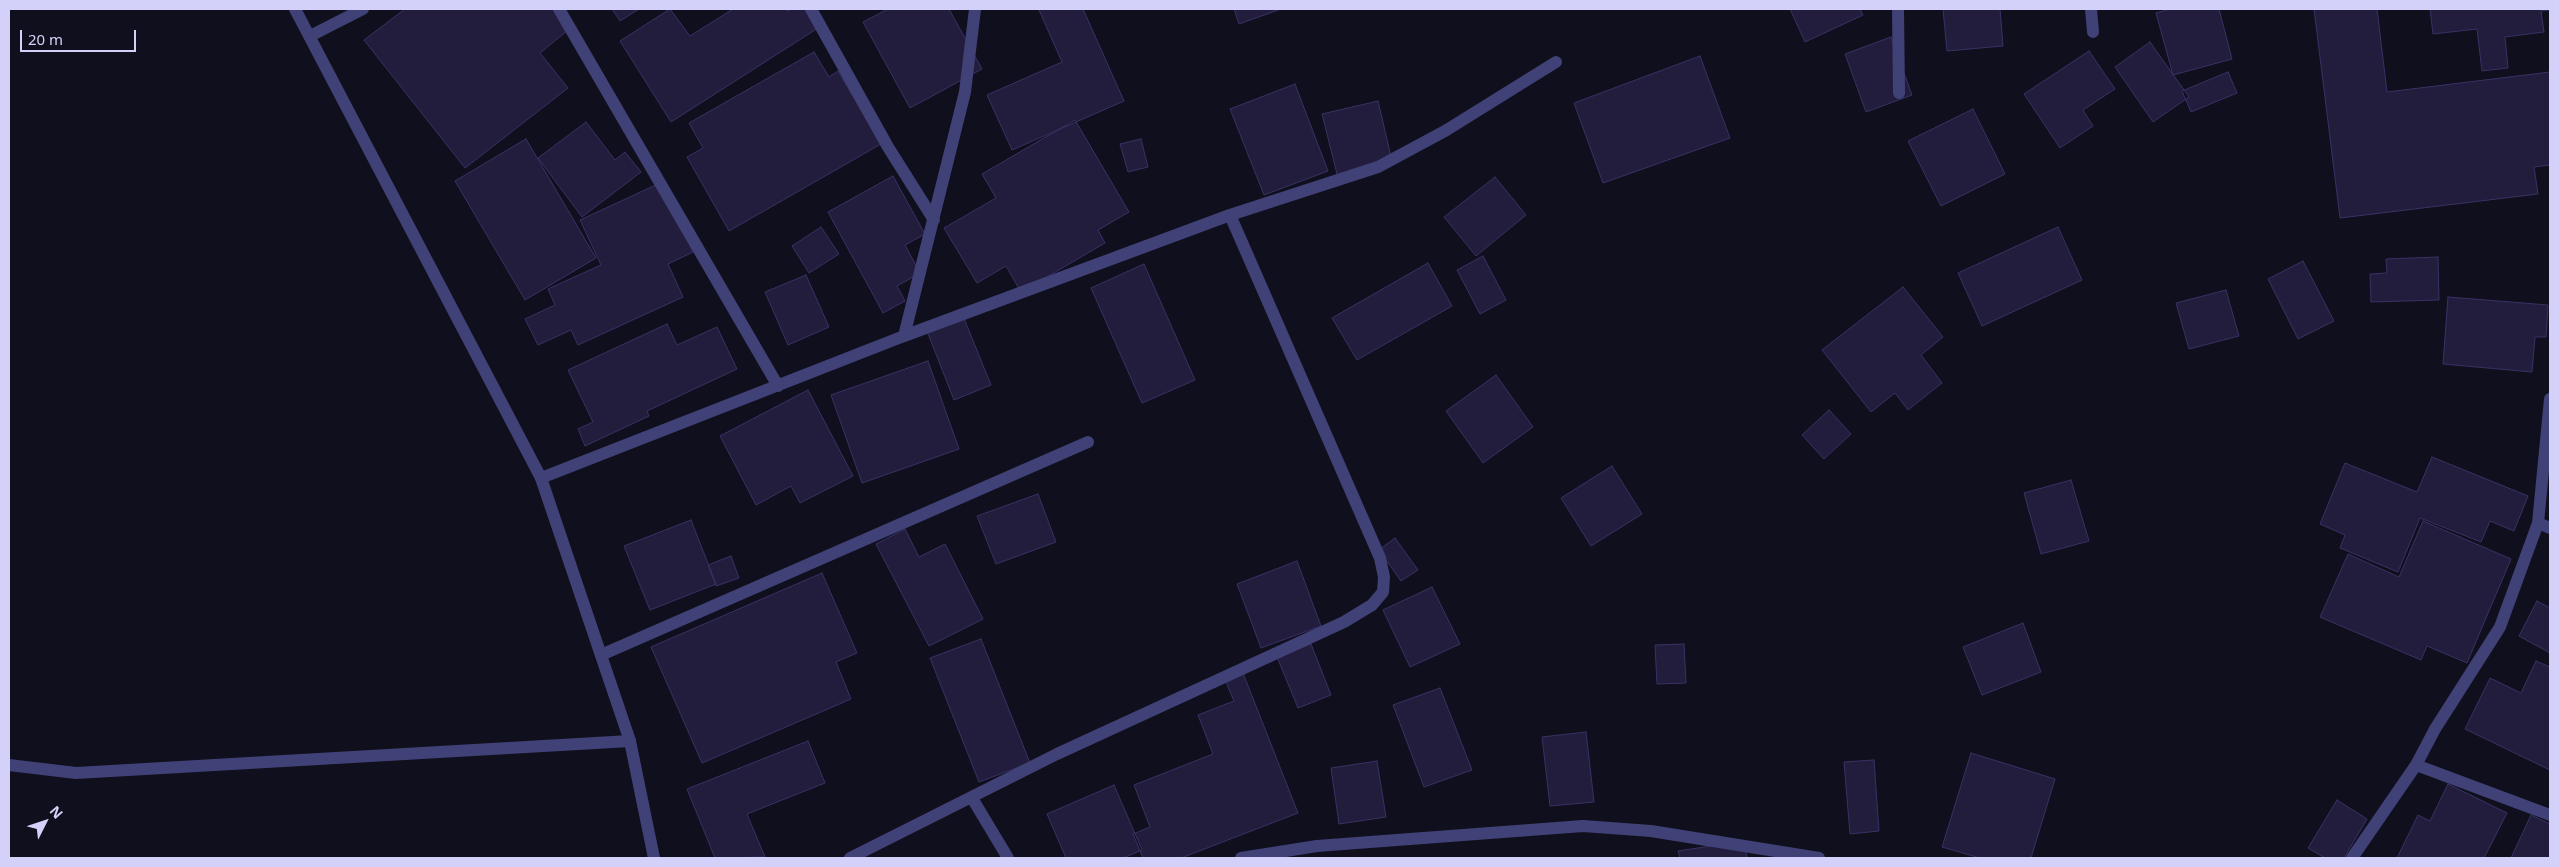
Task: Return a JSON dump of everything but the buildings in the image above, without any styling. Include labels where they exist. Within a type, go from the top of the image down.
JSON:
[{"type":"street","points":[[294,9],[310,36],[541,478],[630,741],[654,858]]},
{"type":"street","points":[[310,36],[363,9]]},
{"type":"street","points":[[560,9],[778,386]]},
{"type":"street","points":[[811,9],[888,147],[934,220]]},
{"type":"street","points":[[904,336],[965,92],[975,9]]},
{"type":"street","points":[[1898,9],[1899,93]]},
{"type":"street","points":[[2091,9],[2093,32]]},
{"type":"street","points":[[541,478],[904,336],[1230,215],[1378,167],[1446,131],[1556,62]]},
{"type":"street","points":[[850,858],[1057,754],[1344,622],[1372,605],[1383,592],[1384,577],[1380,558],[1230,215]]},
{"type":"street","points":[[2352,858],[2416,765],[2435,729],[2500,628],[2538,523],[2550,399]]},
{"type":"street","points":[[601,654],[1088,442]]},
{"type":"street","points":[[2538,523],[2550,528]]},
{"type":"street","points":[[9,765],[76,773],[630,741]]},
{"type":"street","points":[[2416,765],[2550,815]]},
{"type":"street","points":[[972,798],[1008,858]]},
{"type":"street","points":[[1241,858],[1317,846],[1582,826],[1651,831],[1818,858]]}]
